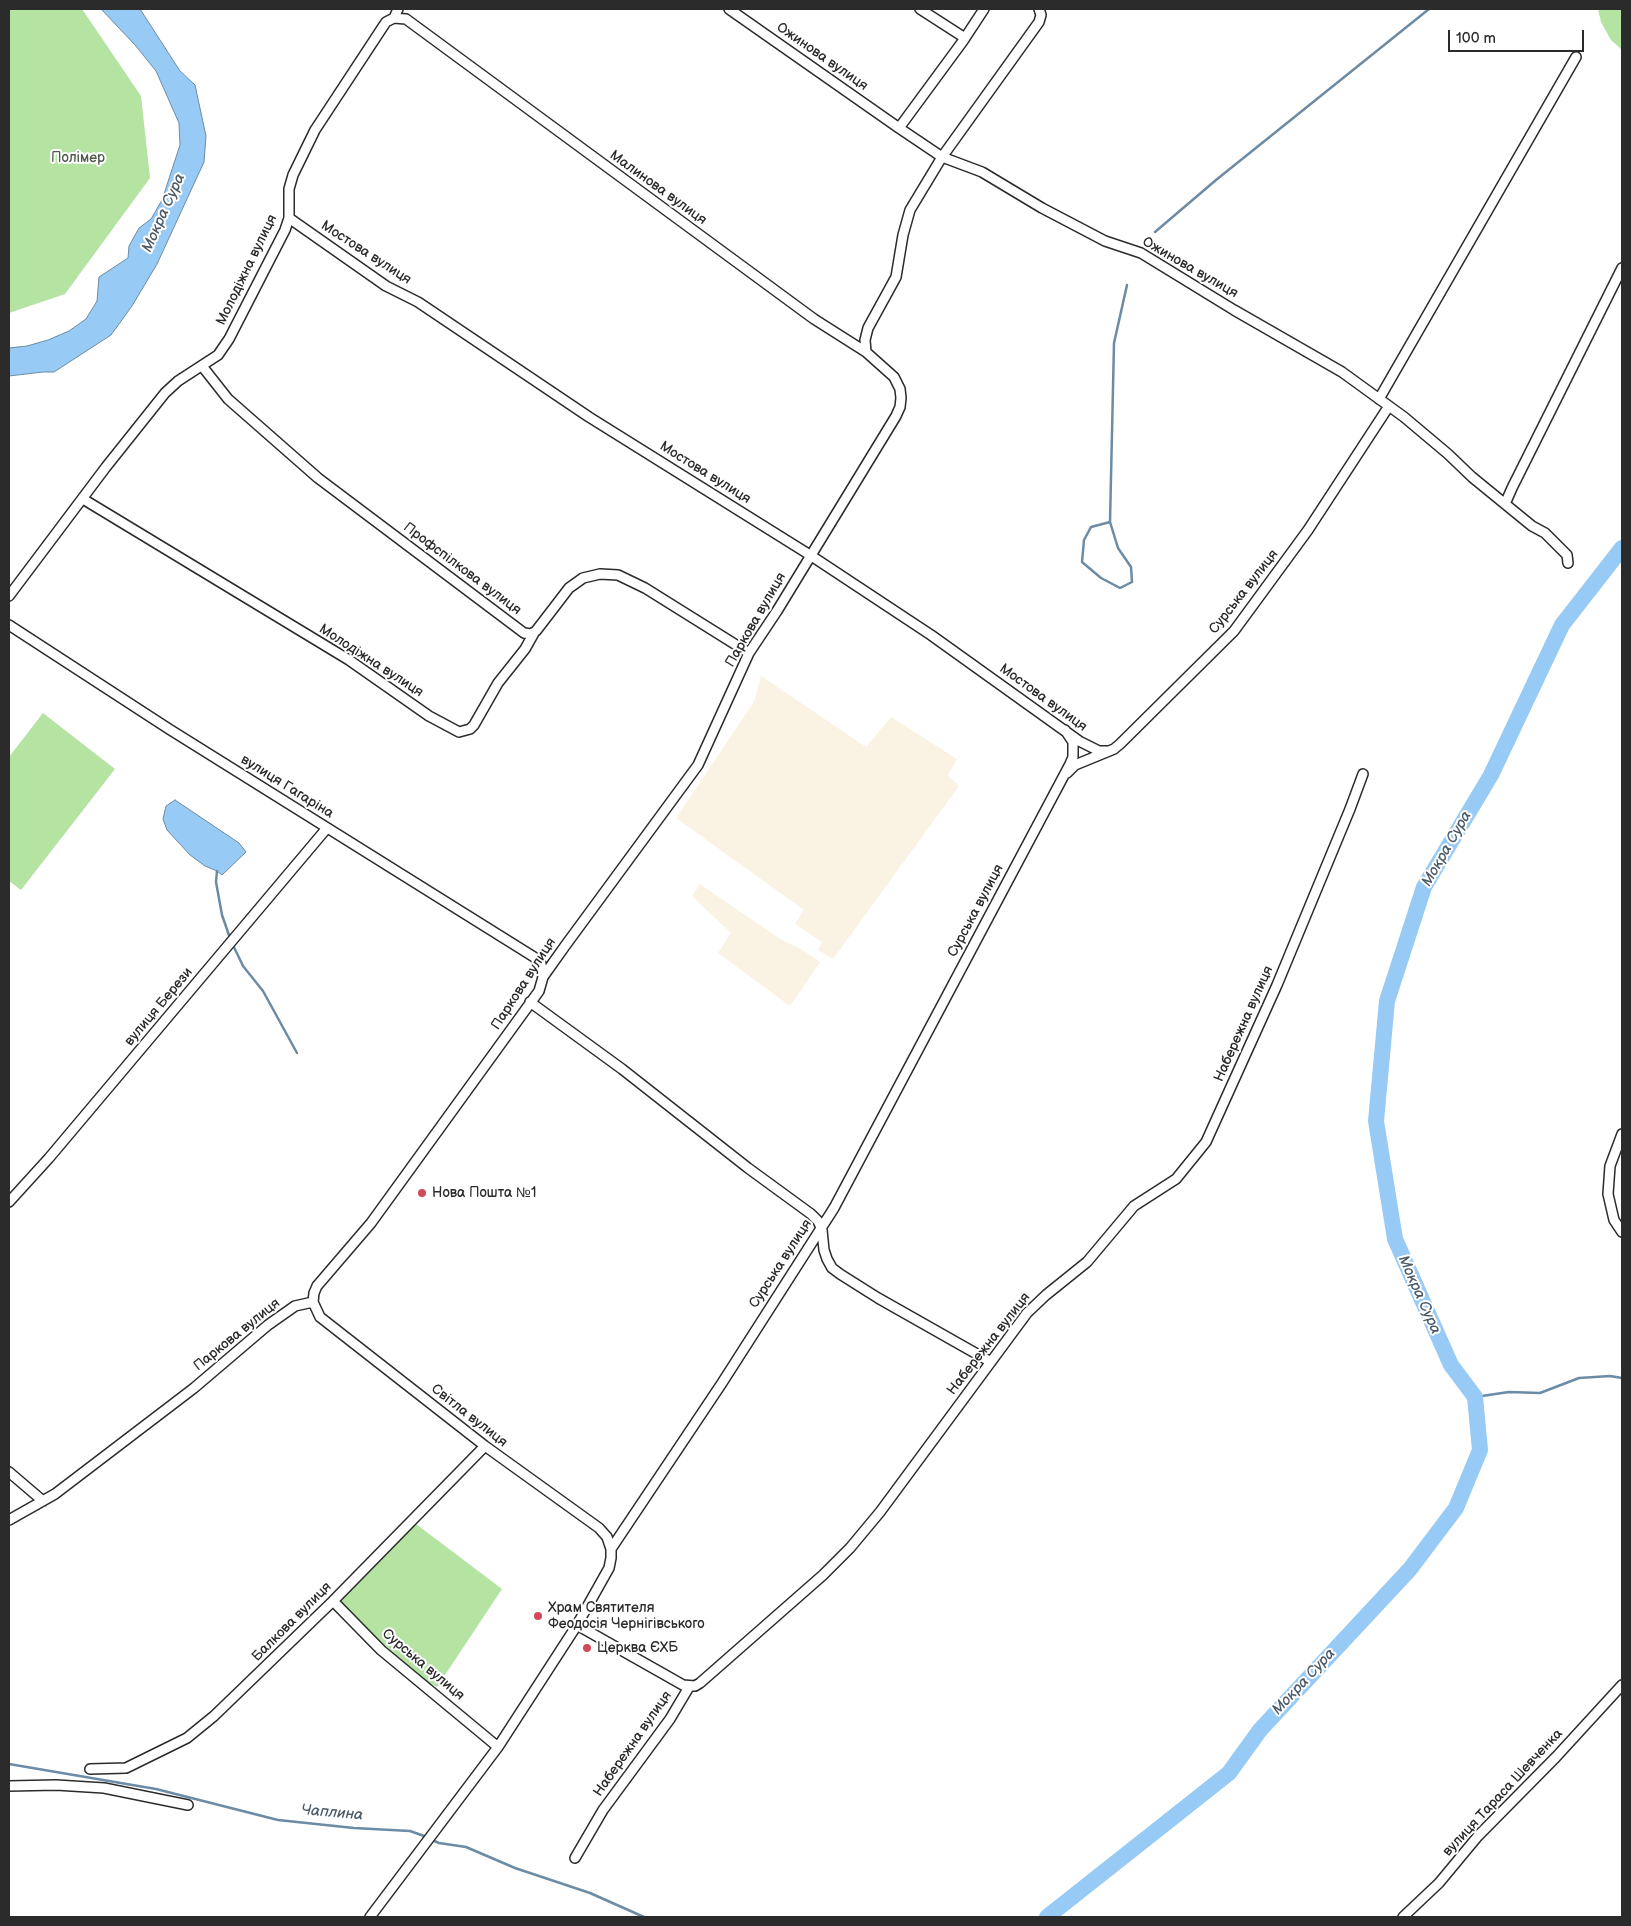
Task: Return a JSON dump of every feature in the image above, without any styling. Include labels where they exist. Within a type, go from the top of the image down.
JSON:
[{"type":"street","name":"Молодіжна вулиця","points":[[9,596],[165,393],[178,381],[218,355],[229,339],[285,230],[289,218],[289,189],[299,162],[315,130],[398,9]]},
{"type":"street","name":"Ожинова вулиця","points":[[729,9],[942,157],[982,172],[1042,208],[1105,241],[1141,253],[1234,310],[1334,367],[1389,406],[1532,526],[1545,533],[1567,555],[1568,563]]},
{"type":"street","points":[[920,9],[966,38]]},
{"type":"street","points":[[899,128],[966,38],[984,9]]},
{"type":"street","points":[[866,352],[865,340],[868,328],[896,277],[910,210],[942,157],[1040,22],[1041,15],[1039,9]]},
{"type":"street","name":"Малинова вулиця","points":[[390,20],[406,19],[814,319],[866,352],[894,377],[900,389],[901,398]]},
{"type":"street","points":[[1379,399],[1576,56]]},
{"type":"street","name":"Мостова вулиця","points":[[289,218],[386,286],[418,302],[589,417],[810,555],[931,635],[1088,747],[1099,751],[1107,751]]},
{"type":"street","points":[[1506,504],[1512,488],[1622,268]]},
{"type":"street","name":"Профспілкова вулиця","points":[[202,366],[228,398],[318,478],[520,631],[528,634],[534,633]]},
{"type":"street","name":"Паркова вулиця","points":[[9,1520],[55,1494],[194,1388],[268,1325],[295,1306],[313,1302],[317,1286],[368,1228],[539,991],[543,977],[698,765],[749,653],[896,416],[901,398]]},
{"type":"street","name":"Сурська вулиця","points":[[1061,779],[1075,765],[1114,749],[1138,728],[1234,631],[1308,530],[1389,406]]},
{"type":"street","name":"Молодіжна вулиця","points":[[83,499],[349,660],[429,716],[459,732],[465,731],[474,724],[498,682],[525,649],[534,633]]},
{"type":"street","points":[[534,633],[569,588],[583,578],[600,574],[618,575],[644,588],[749,653]]},
{"type":"street","name":"вулиця Гагаріна","points":[[9,625],[169,729],[534,957],[541,964],[543,977]]},
{"type":"street","name":"Сурська вулиця","points":[[370,1917],[498,1747],[577,1625],[609,1568],[612,1558],[611,1548],[722,1383],[834,1208],[1073,757],[1074,749],[1070,736],[1064,730]]},
{"type":"street","name":"Набережна вулиця","points":[[575,1858],[603,1810],[670,1719],[689,1687],[700,1683],[823,1575],[850,1548],[880,1512],[1027,1313],[1087,1262],[1134,1206],[1176,1178],[1206,1142],[1277,985],[1350,809],[1362,774]]},
{"type":"street","name":"вулиця Берези","points":[[9,1202],[49,1158],[327,828]]},
{"type":"street","points":[[530,1002],[622,1069],[748,1168],[811,1214],[821,1227],[827,1259],[832,1268],[991,1362]]},
{"type":"street","points":[[1622,1134],[1610,1166],[1608,1194],[1614,1220],[1622,1232]]},
{"type":"street","name":"Світла вулиця","points":[[313,1302],[320,1317],[485,1446],[599,1528],[607,1537],[611,1548]]},
{"type":"street","name":"Балкова вулиця","points":[[90,1769],[126,1768],[187,1738],[214,1716],[333,1601],[485,1446]]},
{"type":"street","points":[[9,1472],[43,1501]]},
{"type":"street","name":"Сурська вулиця","points":[[333,1601],[381,1650],[498,1747]]},
{"type":"street","points":[[577,1625],[689,1687]]},
{"type":"street","name":"вулиця Тараса Шевченка","points":[[1403,1917],[1439,1882],[1478,1836],[1556,1757],[1622,1685]]},
{"type":"street","points":[[9,1786],[56,1785],[104,1788],[188,1806]]},
{"type":"shaded area","points":[[761,676],[866,747],[891,717],[957,759],[948,775],[959,786],[833,959],[818,950],[822,942],[795,924],[804,910],[676,818],[754,702]]},
{"type":"shaded area","points":[[700,884],[780,939],[801,949],[820,962],[790,1006],[718,953],[731,933],[692,896]]},
{"type":"green space","name":"Полімер","points":[[9,9],[82,9],[141,96],[150,178],[65,294],[9,313]]},
{"type":"green space","points":[[1598,9],[1622,9],[1622,50],[1611,40],[1601,22]]},
{"type":"green space","points":[[43,713],[115,769],[21,890],[9,881],[9,757]]},
{"type":"green space","points":[[416,1524],[502,1589],[437,1687],[421,1678],[337,1601]]},
{"type":"water","points":[[101,9],[140,9],[180,71],[195,85],[206,136],[204,162],[157,264],[132,306],[111,335],[54,372],[9,376],[9,348],[27,346],[48,340],[69,331],[86,319],[97,301],[99,277],[128,258],[129,246],[139,228],[151,219],[162,200],[180,145],[179,123],[156,71],[135,45]]},
{"type":"water","points":[[175,800],[239,843],[246,852],[222,875],[190,855],[167,830],[163,819],[166,806]]},
{"type":"waterway","points":[[1155,232],[1216,180],[1429,9]]},
{"type":"waterway","points":[[1110,522],[1091,527],[1084,540],[1082,562],[1101,578],[1120,588],[1132,582],[1131,567],[1118,548],[1110,522],[1114,343],[1127,285]]},
{"type":"waterway","name":"Мокра Сура","points":[[1047,1917],[1229,1773],[1260,1730],[1410,1569],[1456,1508],[1480,1450],[1475,1397],[1451,1365],[1395,1239],[1376,1121],[1387,1001],[1424,887],[1491,775],[1562,625],[1622,548]]},
{"type":"waterway","points":[[217,871],[216,882],[222,915],[231,941],[243,966],[263,991],[297,1053]]},
{"type":"waterway","points":[[1475,1397],[1509,1392],[1540,1393],[1579,1378],[1610,1376],[1622,1378]]},
{"type":"waterway","name":"Чаплина","points":[[9,1764],[156,1789],[278,1820],[354,1828],[410,1831],[427,1837]]},
{"type":"waterway","name":"Чаплина","points":[[432,1840],[439,1843],[466,1847],[515,1868],[590,1893],[644,1917]]},
{"type":"place","name":"Нова Пошта №1","points":[[422,1193]]},
{"type":"place","name":"Храм Святителя Феодосія Чернігівського","points":[[538,1616]]},
{"type":"place","name":"Церква ЄХБ","points":[[587,1648]]}]
